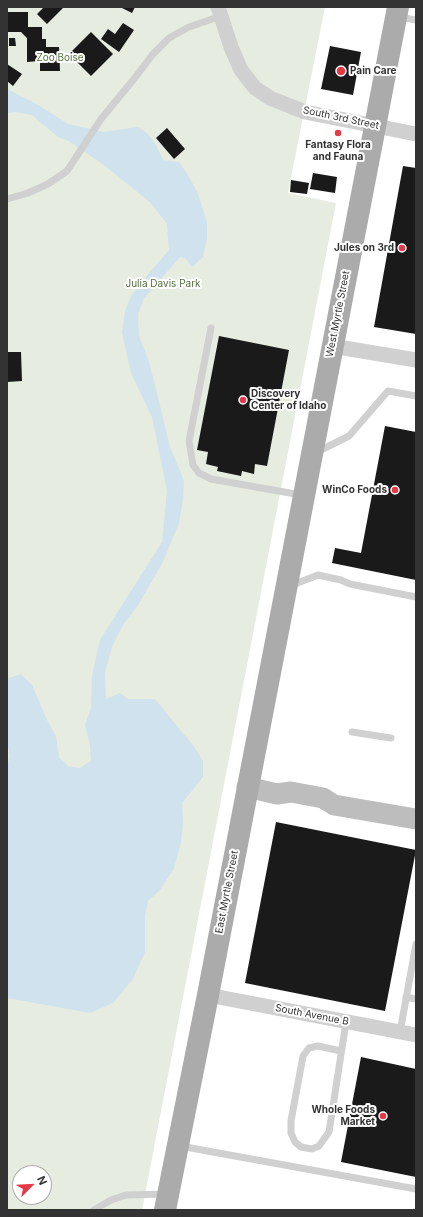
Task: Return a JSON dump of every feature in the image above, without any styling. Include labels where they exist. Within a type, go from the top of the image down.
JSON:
[{"type":"main road","name":"West Myrtle Street","points":[[287,581],[375,126],[403,14]]},
{"type":"main road","name":"East Myrtle Street","points":[[166,1202],[208,994],[287,581]]},
{"type":"street","name":"South 3rd Street","points":[[220,12],[231,47],[241,70],[254,88],[270,98],[305,112],[416,134]]},
{"type":"street","points":[[332,346],[416,360]]},
{"type":"street","points":[[247,787],[277,794],[291,792],[323,798],[334,805],[416,819]]},
{"type":"street","name":"South Avenue B","points":[[208,994],[416,1035]]},
{"type":"lane","points":[[7,199],[48,184],[67,171],[101,118],[153,54],[169,38],[189,26],[220,12]]},
{"type":"lane","points":[[211,328],[189,441],[193,465],[199,473],[211,479],[304,495]]},
{"type":"lane","points":[[311,455],[349,436],[388,391],[416,396]]},
{"type":"lane","points":[[287,581],[318,575],[341,580],[350,584],[416,597]]},
{"type":"lane","points":[[352,732],[391,738]]},
{"type":"lane","points":[[400,1032],[406,997],[414,965],[416,944]]},
{"type":"lane","points":[[406,997],[416,999]]},
{"type":"lane","points":[[341,1051],[318,1046],[309,1048],[303,1056],[291,1121],[291,1133],[295,1142],[301,1147],[312,1149],[319,1146],[328,1132],[346,1022]]},
{"type":"lane","points":[[178,1145],[416,1188]]},
{"type":"lane","points":[[94,1210],[111,1200],[126,1196],[166,1202]]},
{"type":"green space","name":"Julia Davis Park","points":[[7,7],[325,7],[288,193],[336,203],[142,1210],[7,1210]]},
{"type":"water","points":[[7,89],[40,106],[68,124],[103,132],[138,127],[147,133],[155,143],[163,160],[179,162],[197,191],[207,222],[207,239],[203,257],[192,267],[185,258],[180,257],[144,298],[138,314],[139,336],[149,362],[170,447],[184,481],[183,499],[179,523],[162,564],[138,605],[123,625],[112,647],[105,672],[106,699],[120,693],[128,699],[155,699],[195,748],[203,761],[203,777],[182,803],[183,823],[181,842],[174,868],[160,890],[148,901],[145,915],[145,952],[133,979],[113,1003],[90,1013],[7,998],[7,766],[10,756],[7,743],[7,679],[21,674],[32,685],[47,720],[56,736],[59,757],[68,766],[80,768],[91,761],[90,745],[85,725],[91,708],[92,676],[100,640],[162,542],[167,491],[152,417],[131,373],[122,332],[125,311],[131,296],[169,250],[167,224],[151,203],[104,165],[69,141],[58,137],[32,115],[16,112],[7,113]]},
{"type":"building","points":[[44,7],[64,7],[47,24],[37,14]]},
{"type":"building","points":[[120,7],[135,7],[132,13]]},
{"type":"building","points":[[7,12],[28,12],[28,27],[42,27],[42,39],[46,39],[46,47],[59,47],[60,71],[40,71],[40,61],[27,62],[27,38],[21,32],[7,32]]},
{"type":"building","points":[[123,23],[134,30],[119,52],[101,39],[108,29],[115,34]]},
{"type":"building","points":[[91,32],[113,54],[91,76],[69,54]]},
{"type":"building","points":[[9,38],[15,38],[16,46],[9,46]]},
{"type":"building","name":"Pain Care","points":[[330,46],[361,52],[353,95],[321,89]]},
{"type":"building","points":[[7,64],[22,74],[13,86],[7,81]]},
{"type":"building","points":[[167,128],[185,149],[174,159],[156,138]]},
{"type":"building","name":"Jules on 3rd","points":[[403,166],[416,168],[416,334],[374,327]]},
{"type":"building","points":[[313,173],[337,177],[335,193],[310,189]]},
{"type":"building","points":[[291,180],[309,183],[307,194],[290,192]]},
{"type":"building","name":"Discovery Center of Idaho","points":[[219,336],[289,350],[267,466],[255,464],[254,474],[242,471],[241,476],[217,471],[218,467],[206,464],[208,452],[197,450]]},
{"type":"building","points":[[7,352],[21,352],[22,381],[7,382]]},
{"type":"building","name":"WinCo Foods","points":[[385,426],[416,432],[416,580],[332,563],[335,548],[361,553]]},
{"type":"building","points":[[276,822],[416,850],[385,1011],[245,983]]},
{"type":"building","name":"Whole Foods Market","points":[[361,1057],[416,1069],[416,1177],[341,1162]]},
{"type":"place","name":"Pain Care","points":[[341,71]]},
{"type":"place","name":"Fantasy Flora and Fauna","points":[[338,133]]},
{"type":"place","name":"Jules on 3rd","points":[[402,248]]},
{"type":"place","name":"Discovery Center of Idaho","points":[[243,400]]},
{"type":"place","name":"WinCo Foods","points":[[395,490]]},
{"type":"place","name":"Whole Foods Market","points":[[383,1116]]},
{"type":"park label","name":"Zoo Boise","points":[[60,58]]}]
